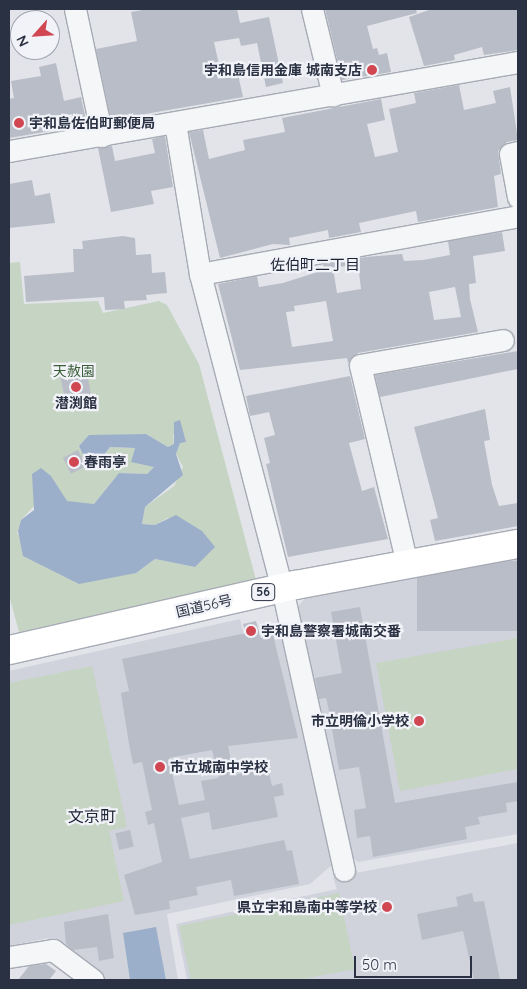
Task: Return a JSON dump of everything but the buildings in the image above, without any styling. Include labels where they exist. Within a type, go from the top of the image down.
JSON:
[{"type":"highway","name":"国道56号","points":[[9,650],[282,588],[518,544]]},
{"type":"street","points":[[75,9],[102,136]]},
{"type":"street","points":[[312,9],[333,95]]},
{"type":"street","points":[[9,151],[518,62]]},
{"type":"street","points":[[175,123],[200,274],[282,588],[344,870]]},
{"type":"street","points":[[518,152],[510,154],[518,197]]},
{"type":"street","points":[[200,274],[518,216]]},
{"type":"street","points":[[407,564],[360,365],[502,340]]},
{"type":"street","points":[[9,957],[54,950],[93,980]]},
{"type":"shaded area","name":"市立明倫小学校","points":[[518,559],[518,834],[358,862],[349,855],[296,609],[306,597]]},
{"type":"shaded area","name":"市立城南中学校","points":[[240,619],[247,647],[278,633],[284,642],[333,864],[310,884],[167,914],[178,980],[104,980],[48,938],[9,946],[9,671]]},
{"type":"shaded area","name":"県立宇和島南中等学校","points":[[518,843],[518,980],[187,980],[176,924],[337,889],[333,877]]},
{"type":"green space","name":"天赦園","points":[[20,262],[24,304],[98,301],[103,313],[159,301],[167,305],[199,364],[256,580],[19,632],[9,595],[9,263]],"holes":[[[146,434],[168,447],[174,445],[173,434],[180,443],[176,454],[183,467],[174,486],[145,507],[142,524],[155,525],[168,518],[195,567],[155,559],[136,573],[17,534],[21,520],[34,506],[94,504],[119,473],[147,474],[154,467],[133,456],[135,448],[110,447],[99,463],[89,468],[79,446],[89,436]]]},
{"type":"green space","points":[[518,638],[518,769],[400,791],[376,663]]},
{"type":"green space","points":[[92,666],[127,827],[109,831],[124,901],[9,925],[9,683]]},
{"type":"green space","points":[[339,893],[355,969],[298,980],[191,980],[179,926]]},
{"type":"water","points":[[180,420],[186,442],[180,443],[176,454],[183,475],[145,507],[142,524],[155,525],[176,515],[202,531],[215,547],[195,567],[155,559],[136,573],[79,584],[23,556],[18,531],[21,520],[34,510],[32,474],[41,468],[51,476],[67,501],[94,504],[119,473],[147,474],[154,467],[131,462],[135,448],[110,447],[95,467],[89,468],[79,446],[89,435],[146,434],[168,447],[174,444],[174,422]]},
{"type":"water","points":[[156,927],[166,980],[130,980],[123,933]]},
{"type":"place","name":"宇和島信用金庫 城南支店","points":[[372,70]]},
{"type":"place","name":"宇和島佐伯町郵便局","points":[[19,123]]},
{"type":"place","name":"潜渕館","points":[[76,387]]},
{"type":"place","name":"春雨亭","points":[[74,462]]},
{"type":"place","name":"宇和島警察署城南交番","points":[[251,631]]},
{"type":"place","name":"市立明倫小学校","points":[[419,721]]},
{"type":"place","name":"市立城南中学校","points":[[160,767]]},
{"type":"place","name":"県立宇和島南中等学校","points":[[387,907]]},
{"type":"district","name":"佐伯町二丁目","points":[[315,265]]},
{"type":"district","name":"文京町","points":[[92,816]]}]
